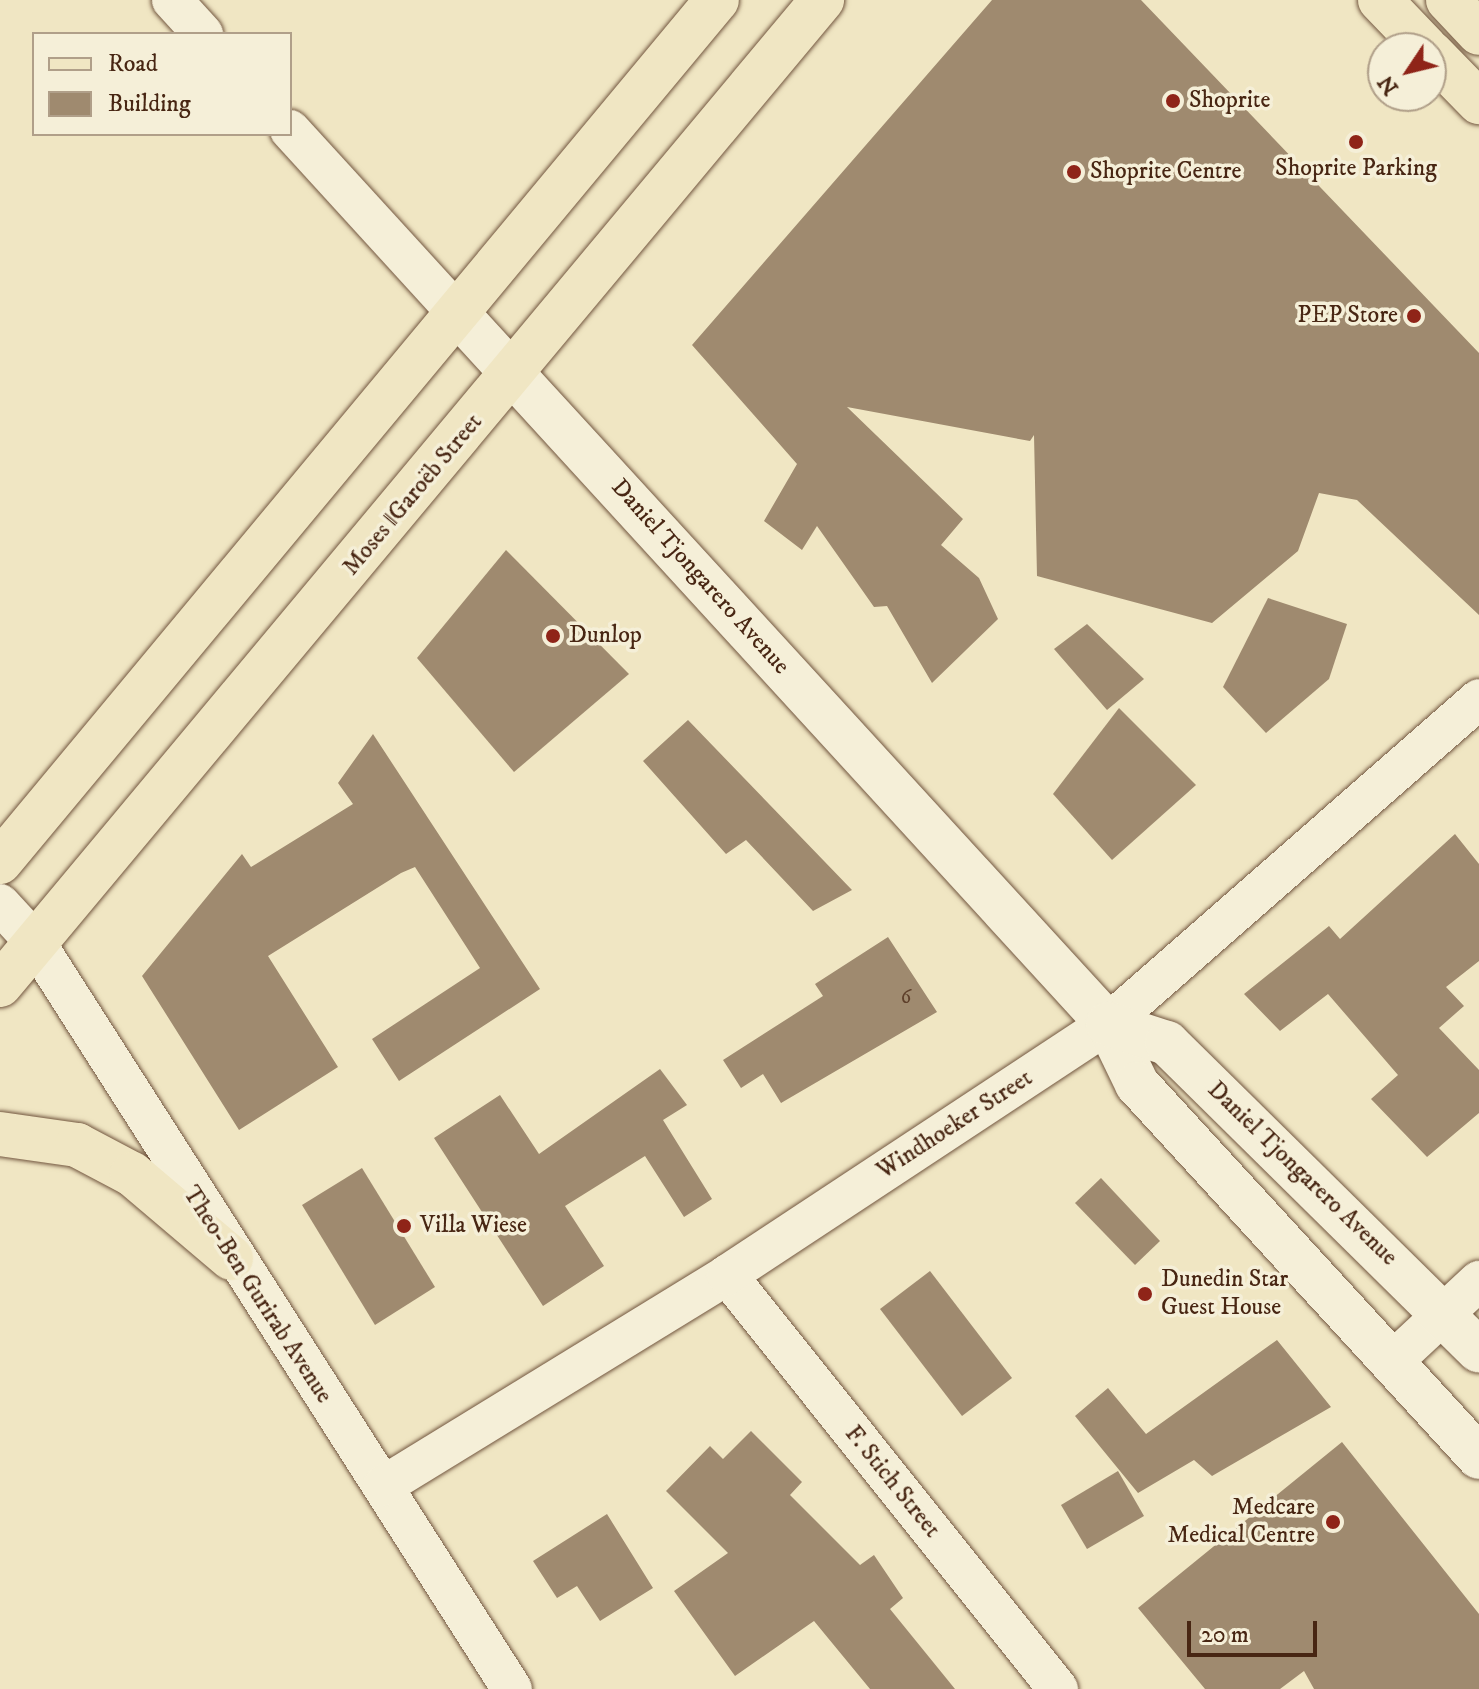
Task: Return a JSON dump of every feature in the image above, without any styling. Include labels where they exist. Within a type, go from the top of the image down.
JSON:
[{"type":"main road","points":[[0,862],[455,311],[717,0]]},
{"type":"main road","name":"Moses ǁGaroëb Street","points":[[0,985],[515,375],[822,0]]},
{"type":"main road","points":[[1380,0],[1411,32]]},
{"type":"main road","points":[[1448,0],[1479,33]]},
{"type":"main road","points":[[1447,69],[1479,102]]},
{"type":"main road","points":[[0,1134],[77,1145],[132,1174],[231,1258]]},
{"type":"street","points":[[172,0],[201,32]]},
{"type":"street","name":"Daniel Tjongarero Avenue","points":[[292,132],[1108,1024],[1137,1084],[1479,1457]]},
{"type":"street","name":"Windhoeker Street","points":[[383,1486],[727,1275],[1108,1024],[1479,699]]},
{"type":"street","name":"Theo-Ben Gurirab Avenue","points":[[0,904],[35,942],[231,1258],[383,1486],[512,1689]]},
{"type":"street","name":"Daniel Tjongarero Avenue","points":[[1108,1024],[1167,1043],[1479,1351]]},
{"type":"street","name":"F. Stich Street","points":[[727,1275],[1058,1689]]},
{"type":"street","points":[[1392,1362],[1479,1281]]},
{"type":"building","name":"Shoprite Centre","points":[[992,0],[1141,0],[1479,353],[1479,615],[1357,500],[1319,493],[1298,551],[1212,623],[1037,576],[1034,435],[1030,441],[847,407],[963,519],[941,545],[979,578],[998,619],[932,683],[887,606],[874,607],[817,526],[802,550],[764,521],[797,464],[692,345]]},
{"type":"building","points":[[506,550],[629,674],[514,772],[417,658]]},
{"type":"building","points":[[1268,598],[1347,624],[1329,679],[1266,733],[1223,687]]},
{"type":"building","points":[[1087,624],[1144,679],[1107,710],[1054,649]]},
{"type":"building","points":[[1119,708],[1196,785],[1112,860],[1053,794]]},
{"type":"building","points":[[688,720],[852,890],[813,911],[746,840],[726,854],[643,761]]},
{"type":"building","points":[[373,734],[540,989],[399,1081],[372,1039],[480,968],[415,867],[401,873],[268,956],[338,1067],[239,1130],[142,976],[242,854],[251,867],[353,804],[338,783]]},
{"type":"building","points":[[1455,834],[1479,864],[1479,961],[1446,987],[1464,1006],[1439,1028],[1479,1070],[1479,1113],[1427,1157],[1371,1099],[1398,1075],[1328,994],[1280,1031],[1244,994],[1329,926],[1340,939]]},
{"type":"building","points":[[888,937],[937,1012],[781,1103],[763,1074],[741,1088],[723,1060],[823,996],[815,984]]},
{"type":"building","points":[[660,1069],[687,1105],[663,1120],[712,1199],[684,1217],[645,1156],[565,1206],[604,1266],[543,1306],[434,1138],[500,1095],[539,1154]]},
{"type":"building","points":[[362,1168],[435,1287],[375,1325],[302,1205]]},
{"type":"building","points":[[1101,1178],[1160,1241],[1135,1265],[1075,1203]]},
{"type":"building","points":[[930,1271],[1012,1378],[962,1416],[880,1309]]},
{"type":"building","points":[[1277,1340],[1331,1407],[1212,1476],[1194,1460],[1138,1493],[1075,1416],[1108,1388],[1146,1434]]},
{"type":"building","points":[[751,1431],[802,1482],[790,1495],[860,1565],[874,1555],[903,1598],[890,1609],[955,1689],[870,1689],[814,1621],[735,1676],[674,1591],[728,1553],[666,1491],[710,1446],[723,1459]]},
{"type":"building","points":[[1342,1442],[1479,1614],[1479,1689],[1314,1689],[1304,1671],[1280,1689],[1205,1689],[1138,1608]]},
{"type":"building","points":[[1118,1471],[1144,1516],[1087,1549],[1061,1505]]},
{"type":"building","points":[[607,1514],[653,1588],[600,1621],[577,1586],[557,1598],[533,1561]]},
{"type":"place","name":"Shoprite","points":[[1173,101]]},
{"type":"place","name":"Shoprite Parking","points":[[1356,142]]},
{"type":"place","name":"Shoprite Centre","points":[[1074,172]]},
{"type":"place","name":"PEP Store","points":[[1414,316]]},
{"type":"place","name":"Dunlop","points":[[553,636]]},
{"type":"place","name":"Villa Wiese","points":[[404,1226]]},
{"type":"place","name":"Dunedin Star Guest House","points":[[1145,1294]]},
{"type":"place","name":"Medcare Medical Centre","points":[[1333,1522]]}]
